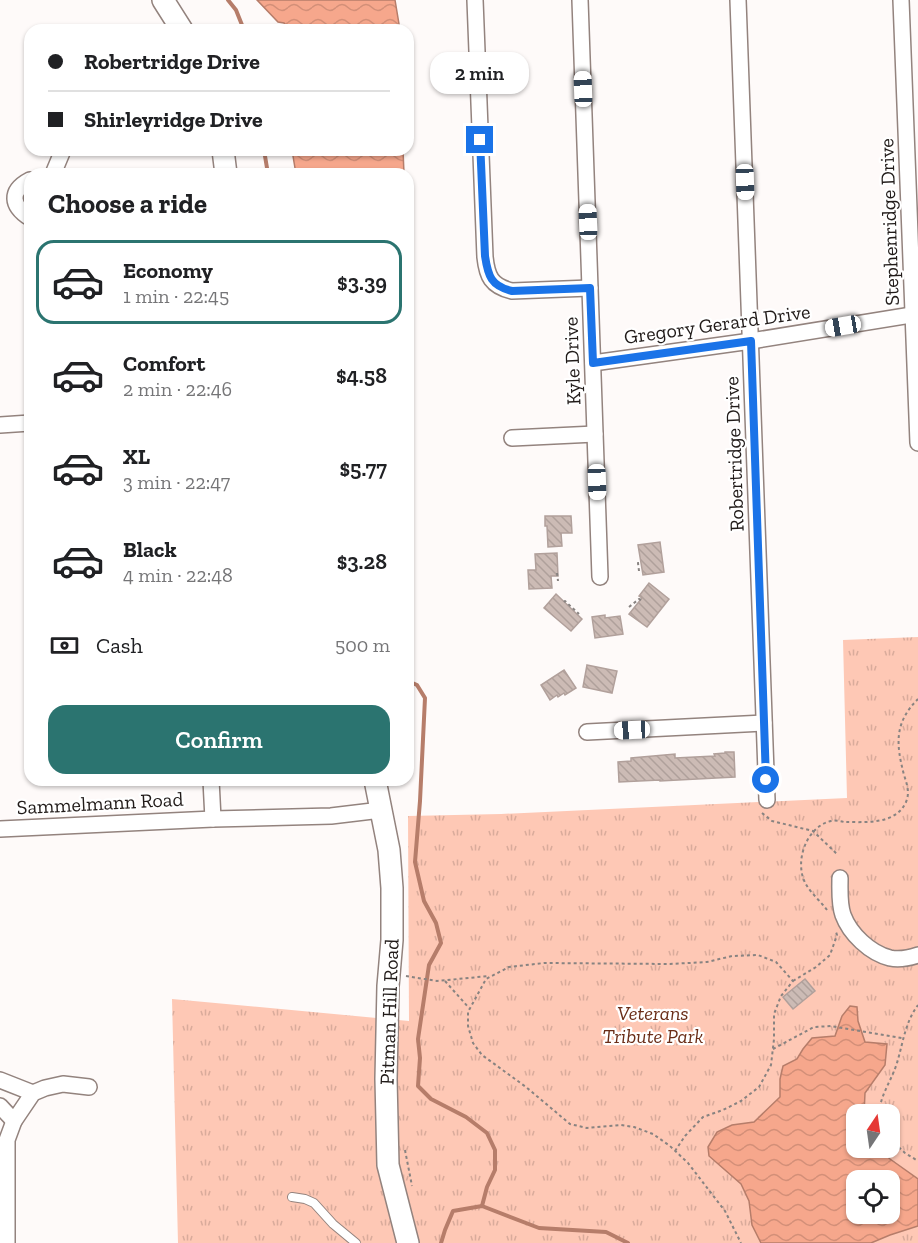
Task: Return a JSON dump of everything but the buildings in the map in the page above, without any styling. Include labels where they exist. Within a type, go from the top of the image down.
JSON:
[{"type":"main road","points":[[163,0],[178,24]]},
{"type":"main road","name":"Pitman Hill Road","points":[[376,786],[388,850],[392,888],[386,1079],[388,1165],[408,1243]]},
{"type":"street","points":[[475,0],[487,270],[492,281],[501,288],[512,291],[590,288]]},
{"type":"street","name":"Kyle Drive","points":[[580,0],[600,577]]},
{"type":"street","name":"Robertridge Drive","points":[[738,0],[767,800]]},
{"type":"street","name":"Stephenridge Drive","points":[[901,0],[915,314],[918,443]]},
{"type":"street","points":[[24,183],[16,192],[15,202],[19,211],[24,214]]},
{"type":"street","name":"Gregory Gerard Drive","points":[[593,363],[751,341],[915,314]]},
{"type":"street","points":[[0,425],[24,423]]},
{"type":"street","points":[[512,438],[595,435]]},
{"type":"street","points":[[587,732],[764,723]]},
{"type":"street","points":[[211,786],[213,819]]},
{"type":"street","name":"Sammelmann Road","points":[[0,829],[331,816],[381,810]]},
{"type":"street","points":[[840,878],[842,913],[849,929],[862,942],[890,958],[906,959],[918,955]]},
{"type":"street","points":[[0,1080],[33,1093]]},
{"type":"street","points":[[7,1243],[7,1140],[14,1121],[33,1093],[63,1084],[89,1088]]},
{"type":"street","points":[[0,1106],[14,1121]]},
{"type":"lane","points":[[292,1197],[314,1203],[333,1224],[356,1243]]},
{"type":"path","points":[[639,570],[638,563],[641,563]]},
{"type":"path","points":[[557,573],[558,581]]},
{"type":"path","points":[[629,607],[639,598],[640,600]]},
{"type":"path","points":[[564,602],[579,614]]},
{"type":"path","points":[[829,912],[806,885],[801,866],[808,839],[815,829],[831,821],[886,820],[899,812],[906,802],[908,792],[899,757],[898,743],[901,724],[910,707],[918,699]]},
{"type":"path","points":[[767,800],[757,808],[772,821],[813,831],[838,855]]},
{"type":"path","points":[[675,1151],[685,1136],[703,1117],[741,1101],[759,1088],[771,1065],[774,1014],[781,996],[793,981],[830,955],[837,935],[834,927]]},
{"type":"path","points":[[741,1243],[725,1211],[703,1180],[675,1151],[652,1134],[634,1127],[621,1125],[587,1128],[570,1124],[482,1054],[473,1043],[468,1026],[468,1011],[486,979],[508,967],[544,963],[670,964],[708,962],[732,956],[758,955],[776,962],[793,981]]},
{"type":"path","points":[[406,976],[445,981],[492,976]]},
{"type":"path","points":[[445,981],[470,1009]]},
{"type":"path","points":[[881,1104],[896,1067],[902,1038],[911,1014],[918,1005]]},
{"type":"path","points":[[773,1049],[814,1027],[831,1026],[902,1038]]},
{"type":"path","points":[[900,1148],[918,1161]]},
{"type":"green space","name":"Veterans Tribute Park","points":[[918,637],[918,1243],[178,1243],[172,999],[409,1021],[408,816],[501,814],[847,798],[843,640]]},
{"type":"water","points":[[257,0],[395,0],[399,24],[285,24],[278,22]]},
{"type":"water","points":[[293,156],[403,156],[404,168],[295,168]]},
{"type":"water","points":[[850,1006],[857,1007],[858,1021],[865,1042],[887,1044],[885,1065],[865,1093],[864,1104],[846,1104],[846,1158],[889,1158],[918,1179],[918,1226],[871,1243],[761,1243],[752,1225],[749,1201],[741,1184],[709,1156],[708,1147],[717,1132],[732,1125],[754,1122],[780,1097],[783,1066],[797,1059],[812,1038],[835,1036],[842,1016]]},
{"type":"waterway","points":[[228,0],[236,10],[242,24]]},
{"type":"waterway","points":[[265,156],[267,168]]},
{"type":"waterway","points":[[414,684],[425,698],[415,862],[424,901],[436,923],[441,943],[429,965],[418,1039],[420,1058],[418,1086],[431,1099],[466,1117],[487,1133],[495,1150],[495,1170],[482,1206]]},
{"type":"waterway","points":[[441,1243],[453,1211],[482,1206],[539,1228],[606,1232],[628,1243]]},
{"type":"route","points":[[480,140],[485,256],[487,270],[492,281],[501,288],[512,291],[590,288],[593,363],[751,341],[766,780]]}]
